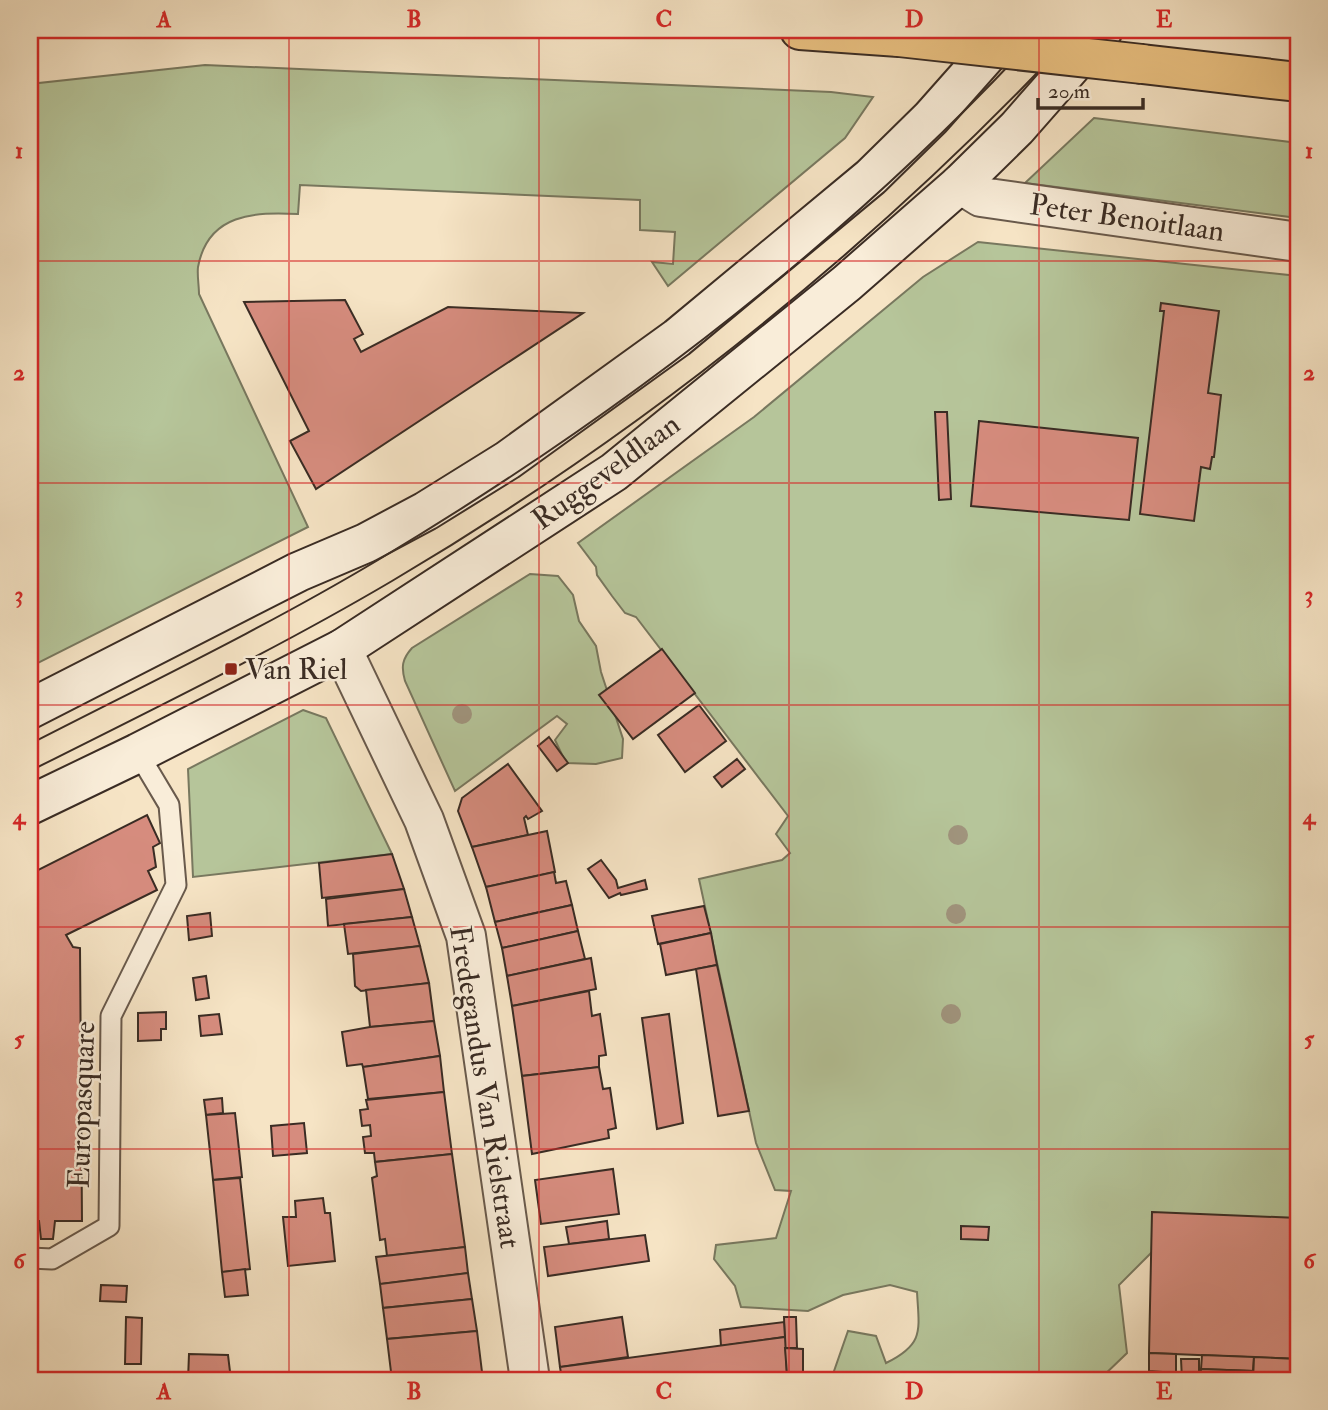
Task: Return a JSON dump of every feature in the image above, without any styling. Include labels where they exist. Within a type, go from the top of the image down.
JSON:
[{"type":"highway","points":[[800,30],[900,37],[1298,82]]},
{"type":"street","points":[[30,709],[298,572],[378,537],[426,511],[519,453],[677,338],[871,177],[931,118],[1009,30]]},
{"type":"street","name":"Ruggeveldlaan","points":[[30,805],[342,649],[614,472],[848,283],[960,184],[1017,128],[1103,30]]},
{"type":"street","name":"Peter Benoitlaan","points":[[960,184],[981,197],[1298,242]]},
{"type":"street","name":"Fredegandus Van Rielstraat","points":[[342,649],[424,820],[466,936],[530,1380]]},
{"type":"lane","name":"Europasquare","points":[[30,1258],[52,1259],[109,1226],[111,1016],[176,885],[169,805],[138,753]]},
{"type":"green space","points":[[205,65],[831,92],[873,97],[845,138],[668,286],[652,262],[673,264],[675,232],[640,230],[640,200],[300,185],[298,214],[250,216],[223,226],[203,249],[198,267],[199,294],[308,527],[30,667],[30,84]]},
{"type":"green space","points":[[1094,118],[1298,143],[1298,218],[1025,183]]},
{"type":"green space","points":[[978,242],[1298,276],[1298,1240],[1283,1239],[1151,1253],[1119,1285],[1127,1353],[1099,1380],[835,1380],[833,1374],[848,1331],[876,1336],[886,1363],[908,1349],[917,1335],[917,1292],[890,1285],[843,1295],[808,1311],[741,1307],[735,1286],[714,1259],[716,1245],[776,1238],[791,1191],[775,1190],[756,1143],[699,879],[782,860],[790,853],[776,834],[788,816],[636,617],[625,613],[578,543],[754,417],[923,277]]},
{"type":"green space","points":[[530,574],[558,576],[573,595],[579,621],[596,646],[601,672],[623,739],[622,758],[596,764],[566,763],[555,740],[567,724],[557,716],[455,791],[405,681],[404,660],[412,648]]},
{"type":"green space","points":[[303,710],[326,718],[392,854],[193,877],[188,769]]},
{"type":"building","points":[[345,300],[363,334],[354,339],[361,352],[448,307],[583,313],[316,489],[290,441],[309,431],[244,302]]},
{"type":"building","points":[[1161,303],[1219,311],[1208,393],[1221,395],[1214,457],[1210,469],[1201,467],[1194,521],[1140,514],[1164,311],[1160,311]]},
{"type":"building","points":[[935,412],[947,412],[951,499],[939,500]]},
{"type":"building","points":[[979,421],[1138,438],[1129,520],[971,506]]},
{"type":"building","points":[[662,649],[695,693],[633,739],[599,695]]},
{"type":"building","points":[[699,705],[726,741],[685,772],[658,735]]},
{"type":"building","points":[[549,737],[568,763],[557,771],[538,746]]},
{"type":"building","points":[[737,759],[745,769],[722,787],[714,777]]},
{"type":"building","points":[[508,764],[542,811],[528,819],[526,816],[524,818],[528,835],[472,847],[458,811],[462,798]]},
{"type":"building","points":[[147,815],[160,843],[153,847],[156,867],[148,871],[157,890],[66,935],[73,947],[80,948],[82,1221],[55,1221],[53,1239],[41,1239],[39,1221],[30,1221],[30,874]]},
{"type":"building","points":[[547,831],[555,872],[486,887],[472,847]]},
{"type":"building","points":[[392,854],[404,889],[322,898],[319,863]]},
{"type":"building","points":[[601,860],[616,880],[618,888],[645,880],[647,889],[621,895],[620,893],[609,898],[588,869]]},
{"type":"building","points":[[554,872],[556,883],[566,881],[572,905],[495,922],[486,887]]},
{"type":"building","points":[[404,889],[412,917],[328,926],[326,899]]},
{"type":"building","points":[[572,905],[578,931],[502,948],[495,922]]},
{"type":"building","points":[[704,906],[711,933],[658,944],[652,916]]},
{"type":"building","points":[[210,913],[212,936],[189,940],[187,916]]},
{"type":"building","points":[[412,917],[420,946],[348,954],[344,924]]},
{"type":"building","points":[[578,931],[585,959],[507,976],[502,948]]},
{"type":"building","points":[[711,933],[717,965],[666,975],[660,944]]},
{"type":"building","points":[[420,946],[429,983],[361,991],[355,986],[353,954]]},
{"type":"building","points":[[591,958],[596,989],[512,1006],[507,976]]},
{"type":"building","points":[[717,965],[749,1111],[718,1116],[696,969]]},
{"type":"building","points":[[206,976],[209,998],[196,1000],[193,978]]},
{"type":"building","points":[[429,983],[434,1021],[370,1027],[366,990]]},
{"type":"building","points":[[589,991],[592,1016],[600,1014],[606,1055],[599,1056],[599,1067],[522,1076],[512,1006]]},
{"type":"building","points":[[166,1012],[166,1029],[161,1029],[161,1040],[138,1041],[138,1013]]},
{"type":"building","points":[[219,1014],[222,1034],[201,1036],[199,1016]]},
{"type":"building","points":[[669,1014],[683,1123],[657,1129],[642,1018]]},
{"type":"building","points":[[434,1021],[440,1056],[363,1067],[362,1064],[347,1066],[342,1032]]},
{"type":"building","points":[[440,1056],[444,1092],[368,1099],[363,1067]]},
{"type":"building","points":[[599,1067],[603,1089],[610,1088],[616,1128],[608,1130],[609,1138],[532,1154],[522,1076]]},
{"type":"building","points":[[444,1092],[452,1154],[375,1162],[374,1153],[365,1153],[363,1137],[371,1136],[370,1125],[362,1126],[360,1110],[368,1109],[366,1100]]},
{"type":"building","points":[[222,1098],[223,1113],[206,1115],[204,1100]]},
{"type":"building","points":[[235,1113],[242,1177],[213,1180],[206,1115]]},
{"type":"building","points":[[304,1123],[307,1153],[273,1156],[271,1126]]},
{"type":"building","points":[[452,1154],[465,1247],[387,1256],[385,1239],[380,1240],[372,1178],[377,1176],[375,1162]]},
{"type":"building","points":[[613,1169],[619,1214],[541,1224],[535,1180]]},
{"type":"building","points":[[240,1178],[250,1269],[222,1272],[213,1180]]},
{"type":"building","points":[[323,1198],[325,1213],[330,1213],[335,1261],[288,1266],[283,1217],[296,1217],[295,1201]]},
{"type":"building","points":[[1152,1212],[1298,1218],[1298,1359],[1149,1353]]},
{"type":"building","points":[[607,1221],[609,1239],[569,1244],[566,1227]]},
{"type":"building","points":[[961,1226],[989,1227],[988,1240],[961,1239]]},
{"type":"building","points":[[645,1235],[649,1261],[548,1276],[544,1247]]},
{"type":"building","points":[[465,1247],[468,1273],[380,1284],[376,1257]]},
{"type":"building","points":[[245,1269],[248,1295],[225,1297],[222,1272]]},
{"type":"building","points":[[468,1273],[472,1299],[383,1308],[380,1284]]},
{"type":"building","points":[[30,1280],[38,1280],[37,1298],[30,1297]]},
{"type":"building","points":[[101,1285],[127,1286],[126,1302],[100,1301]]},
{"type":"building","points":[[472,1299],[477,1331],[387,1339],[383,1308]]},
{"type":"building","points":[[126,1317],[142,1318],[141,1364],[125,1364]]},
{"type":"building","points":[[622,1317],[628,1357],[560,1367],[555,1327]]},
{"type":"building","points":[[784,1317],[796,1317],[797,1348],[785,1348]]},
{"type":"building","points":[[784,1322],[785,1337],[721,1346],[720,1330]]},
{"type":"building","points":[[477,1331],[482,1372],[392,1380],[387,1339]]},
{"type":"building","points":[[785,1337],[787,1375],[748,1380],[562,1380],[560,1367]]},
{"type":"building","points":[[785,1348],[803,1349],[803,1376],[787,1375]]},
{"type":"building","points":[[1149,1353],[1176,1354],[1176,1373],[1149,1371]]},
{"type":"building","points":[[189,1354],[228,1355],[231,1380],[188,1380]]},
{"type":"building","points":[[1202,1355],[1254,1357],[1253,1371],[1201,1369]]},
{"type":"building","points":[[1254,1357],[1298,1359],[1298,1380],[1253,1380]]},
{"type":"building","points":[[1181,1359],[1199,1359],[1199,1380],[1182,1380]]},
{"type":"building","points":[[1201,1369],[1253,1371],[1253,1380],[1200,1380]]},
{"type":"building","points":[[482,1372],[483,1380],[396,1380]]},
{"type":"building","points":[[799,1375],[799,1380],[770,1380],[770,1377]]},
{"type":"tram line","points":[[30,744],[206,655],[336,585],[469,504],[558,445],[730,319],[812,251],[968,107],[1042,30]]},
{"type":"tram line","points":[[30,771],[213,679],[348,606],[486,523],[578,462],[755,330],[840,259],[922,186],[1078,30]]},
{"type":"place","name":"Van Riel","points":[[231,669]]}]
